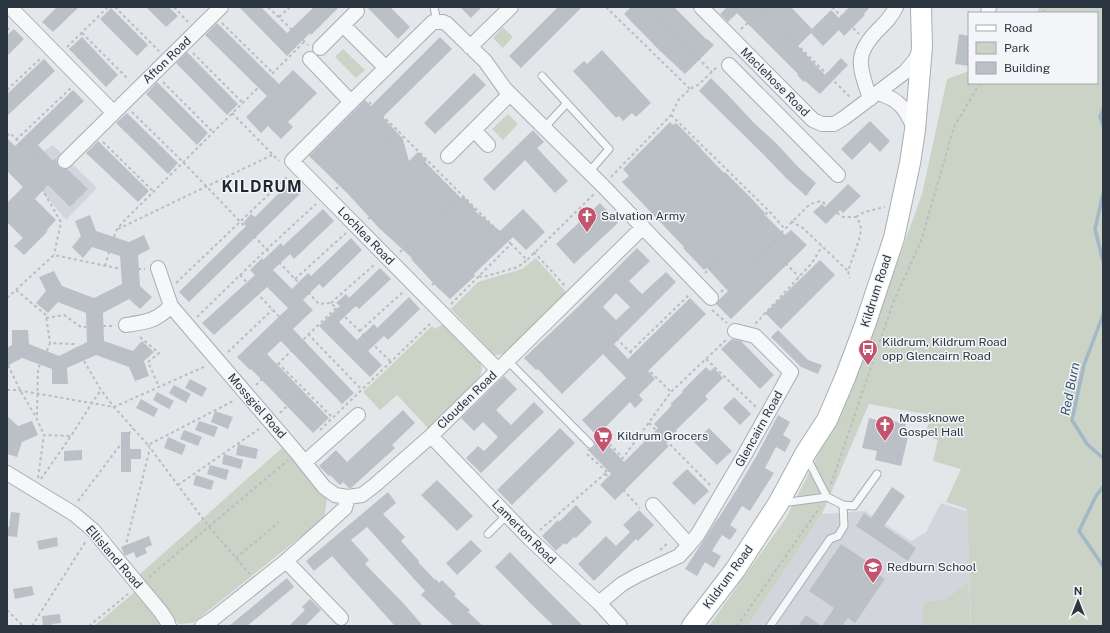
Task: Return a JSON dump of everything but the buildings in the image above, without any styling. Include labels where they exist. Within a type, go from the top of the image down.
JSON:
[{"type":"street","points":[[10,7],[80,79],[118,108]]},
{"type":"street","points":[[470,47],[511,7]]},
{"type":"street","name":"Maclehose Road","points":[[701,7],[813,120],[822,124],[834,124],[869,100],[905,72],[915,60],[922,47]]},
{"type":"street","points":[[896,7],[892,17],[868,41],[861,53],[860,67],[869,100],[886,96],[899,102],[907,112],[915,130]]},
{"type":"street","name":"Kildrum Road","points":[[692,626],[735,570],[778,504],[827,420],[853,358],[894,238],[902,204],[915,130],[922,47],[921,7]]},
{"type":"street","name":"Afton Road","points":[[65,161],[217,11]]},
{"type":"street","points":[[320,48],[357,12]]},
{"type":"street","points":[[298,166],[292,161],[355,98],[429,25],[433,22],[443,22],[447,24],[485,61],[507,91],[603,186],[710,298]]},
{"type":"street","points":[[343,25],[386,68]]},
{"type":"street","points":[[310,59],[355,98]]},
{"type":"street","points":[[728,65],[838,175]]},
{"type":"street","points":[[448,156],[474,130],[507,91]]},
{"type":"street","points":[[772,108],[786,93]]},
{"type":"street","points":[[474,130],[488,145]]},
{"type":"street","name":"Lochlea Road","points":[[298,166],[442,313],[502,365]]},
{"type":"street","name":"Clouden Road","points":[[348,497],[362,494],[375,485],[431,436],[643,227]]},
{"type":"street","name":"Mossgiel Road","points":[[158,268],[171,306],[301,457],[324,487],[335,494],[348,497]]},
{"type":"street","points":[[126,325],[143,323],[154,319],[171,306]]},
{"type":"street","points":[[735,331],[755,336]]},
{"type":"street","name":"Glencairn Road","points":[[599,603],[622,584],[679,556],[698,534],[721,496],[790,372],[755,336]]},
{"type":"street","points":[[301,457],[358,415]]},
{"type":"street","name":"Lamerton Road","points":[[431,436],[507,516],[599,603],[620,626]]},
{"type":"street","name":"Ellisland Road","points":[[7,473],[70,512],[93,530],[161,612],[169,626]]},
{"type":"street","points":[[202,626],[286,562],[345,508],[348,497]]},
{"type":"street","points":[[648,508],[689,545]]},
{"type":"street","points":[[286,562],[341,618]]},
{"type":"lane","points":[[434,7],[437,22]]},
{"type":"lane","points":[[542,76],[610,150],[589,172]]},
{"type":"lane","points":[[544,128],[567,103]]},
{"type":"lane","points":[[502,365],[590,444]]},
{"type":"lane","points":[[806,454],[827,497]]},
{"type":"lane","points":[[778,504],[827,497],[843,505],[854,506],[877,474]]},
{"type":"lane","points":[[770,626],[830,539],[838,536],[844,526],[843,505]]},
{"type":"lane","points":[[488,534],[507,516]]},
{"type":"path","points":[[7,90],[54,52],[82,33],[108,7]]},
{"type":"path","points":[[115,7],[168,59]]},
{"type":"path","points":[[174,7],[197,30]]},
{"type":"path","points":[[268,7],[316,53],[310,59]]},
{"type":"path","points":[[279,17],[290,7]]},
{"type":"path","points":[[479,276],[483,277],[518,267],[526,260],[603,186],[671,115],[679,99],[690,89],[606,7]]},
{"type":"path","points":[[647,7],[712,72]]},
{"type":"path","points":[[732,38],[766,7]]},
{"type":"path","points":[[832,7],[868,41]]},
{"type":"path","points":[[762,10],[869,100]]},
{"type":"path","points":[[217,11],[273,73]]},
{"type":"path","points":[[82,33],[138,88]]},
{"type":"path","points":[[114,237],[117,229],[153,191],[304,42]]},
{"type":"path","points":[[184,44],[243,103]]},
{"type":"path","points":[[153,73],[213,132]]},
{"type":"path","points":[[16,140],[80,79]]},
{"type":"path","points":[[355,98],[397,130],[526,260]]},
{"type":"path","points":[[118,108],[183,162],[319,304],[331,303],[388,258],[461,194]]},
{"type":"path","points":[[232,113],[282,164]]},
{"type":"path","points":[[671,115],[769,211],[785,229]]},
{"type":"path","points":[[188,326],[267,249],[327,196],[397,130]]},
{"type":"path","points":[[7,131],[32,155],[53,163],[65,161]]},
{"type":"path","points":[[94,132],[153,191]]},
{"type":"path","points":[[7,298],[54,255],[61,222],[31,170],[32,155]]},
{"type":"path","points":[[117,229],[272,155]]},
{"type":"path","points":[[295,279],[357,226],[428,161]]},
{"type":"path","points":[[166,292],[298,166]]},
{"type":"path","points":[[530,539],[623,458],[671,392],[735,331],[709,308],[710,298],[715,298],[769,246],[791,221],[810,204],[821,201],[843,218],[856,217],[864,212],[902,204]]},
{"type":"path","points":[[630,352],[689,296],[696,283],[769,211]]},
{"type":"path","points":[[848,271],[861,230],[860,223],[856,217]]},
{"type":"path","points":[[791,221],[803,228],[848,271],[850,278]]},
{"type":"path","points":[[423,294],[493,226]]},
{"type":"path","points":[[317,432],[442,313],[511,244]]},
{"type":"path","points":[[769,246],[799,277]]},
{"type":"path","points":[[755,336],[756,323],[812,263],[822,246]]},
{"type":"path","points":[[105,266],[109,252]]},
{"type":"path","points":[[534,252],[573,296],[671,392]]},
{"type":"path","points":[[54,255],[121,269]]},
{"type":"path","points":[[240,275],[301,340]]},
{"type":"path","points":[[360,332],[412,283]]},
{"type":"path","points":[[16,290],[46,315],[50,342],[47,351]]},
{"type":"path","points":[[331,303],[390,361]]},
{"type":"path","points":[[121,565],[149,446],[247,394],[301,340],[336,308]]},
{"type":"path","points":[[7,390],[20,390],[114,407],[218,361],[272,310]]},
{"type":"path","points":[[46,318],[64,315],[81,326],[86,326]]},
{"type":"path","points":[[126,325],[159,353],[148,362],[159,387]]},
{"type":"path","points":[[308,334],[362,390]]},
{"type":"path","points":[[50,342],[74,344],[76,348]]},
{"type":"path","points":[[706,359],[766,417]]},
{"type":"path","points":[[84,361],[101,390],[114,407],[149,446],[209,527],[258,584]]},
{"type":"path","points":[[278,363],[332,417]]},
{"type":"path","points":[[8,365],[44,435],[36,491]]},
{"type":"path","points":[[36,417],[38,368],[40,365]]},
{"type":"path","points":[[36,491],[40,480],[101,390]]},
{"type":"path","points":[[296,398],[305,390]]},
{"type":"path","points":[[178,486],[270,422]]},
{"type":"path","points":[[649,423],[721,496]]},
{"type":"path","points":[[70,512],[133,428]]},
{"type":"path","points":[[623,458],[600,434],[583,450],[616,482],[648,508]]},
{"type":"path","points":[[44,435],[71,436]]},
{"type":"path","points":[[89,626],[209,527],[301,457]]},
{"type":"path","points":[[236,558],[278,523]]},
{"type":"path","points":[[32,626],[93,530]]},
{"type":"path","points":[[662,564],[655,555],[672,539]]},
{"type":"path","points":[[7,610],[23,626]]},
{"type":"shaded area","points":[[53,145],[97,188],[66,220],[21,165]]},
{"type":"shaded area","name":"Redburn School","points":[[941,503],[967,511],[971,626],[748,626],[822,514],[865,511],[911,541],[926,532]]},
{"type":"green space","points":[[1039,7],[1103,7],[1103,626],[971,626],[967,509],[946,502],[961,469],[933,461],[938,440],[925,436],[931,415],[869,404],[822,514],[748,626],[709,626],[786,518],[853,386],[922,194],[947,79],[968,71],[968,84],[1098,84],[1098,12],[1037,12]]},
{"type":"green space","points":[[503,27],[513,37],[503,48],[493,38]]},
{"type":"green space","points":[[343,49],[365,70],[356,78],[335,57]]},
{"type":"green space","points":[[508,114],[518,124],[503,140],[492,129]]},
{"type":"green space","points":[[536,258],[566,292],[505,354],[494,355],[451,309],[478,282],[522,269]]},
{"type":"green space","points":[[443,324],[479,360],[482,368],[479,380],[428,428],[397,395],[380,410],[363,392],[432,326],[435,329]]},
{"type":"green space","points":[[282,448],[327,499],[324,518],[193,623],[179,624],[139,575]]},
{"type":"green space","points":[[968,583],[970,626],[922,626],[924,602],[946,599]]},
{"type":"green space","points":[[136,591],[160,620],[163,626],[94,626]]},
{"type":"waterway","name":"Red Burn","points":[[1103,109],[1100,117],[1103,125]]},
{"type":"waterway","name":"Red Burn","points":[[1103,194],[1095,229],[1103,261]]},
{"type":"waterway","name":"Red Burn","points":[[1103,315],[1084,365],[1072,420],[1087,444],[1103,458]]},
{"type":"waterway","name":"Red Burn","points":[[1103,487],[1096,496],[1079,531],[1103,566]]},
{"type":"place","name":"Salvation Army","points":[[587,233]]},
{"type":"place","name":"Kildrum, Kildrum Road opp Glencairn Road","points":[[868,366]]},
{"type":"place","name":"Mossknowe Gospel Hall","points":[[885,442]]},
{"type":"place","name":"Kildrum Grocers","points":[[603,453]]},
{"type":"place","name":"Redburn School","points":[[873,584]]},
{"type":"district","name":"KILDRUM","points":[[262,186]]}]
